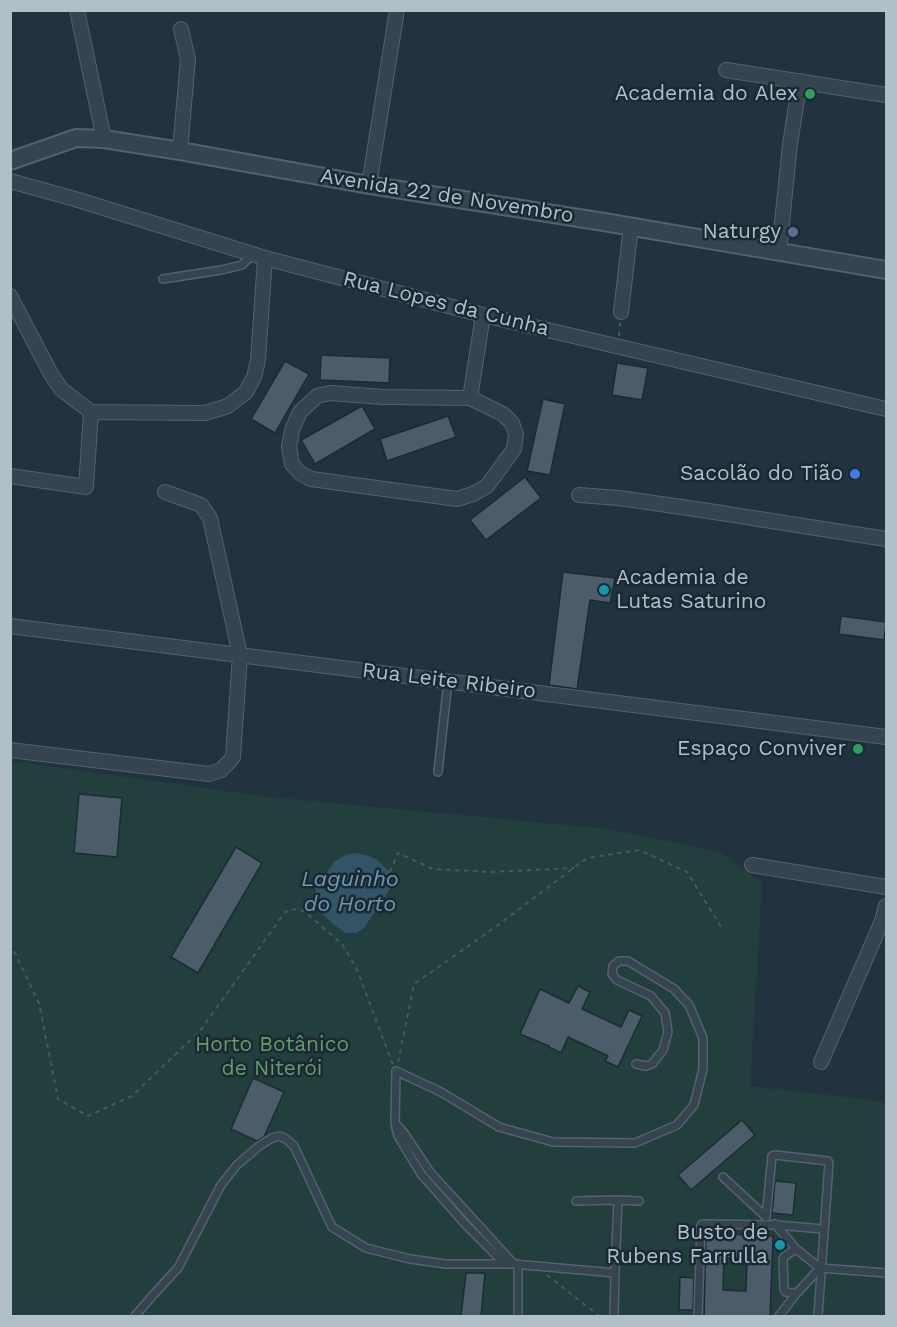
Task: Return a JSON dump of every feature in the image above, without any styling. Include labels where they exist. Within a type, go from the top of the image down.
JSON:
[{"type":"street","points":[[77,10],[104,139]]},
{"type":"street","points":[[369,185],[398,10]]},
{"type":"street","points":[[180,151],[188,59],[181,29]]},
{"type":"street","points":[[726,70],[886,94]]},
{"type":"street","points":[[779,252],[790,144],[800,81]]},
{"type":"street","name":"Avenida 22 de Novembro","points":[[10,161],[76,138],[104,139],[886,270]]},
{"type":"street","name":"Rua Lopes da Cunha","points":[[10,181],[259,256],[483,315],[886,409]]},
{"type":"street","points":[[621,312],[631,226]]},
{"type":"street","points":[[10,296],[60,387],[91,411],[205,413],[228,406],[246,392],[254,377],[258,360],[259,256]]},
{"type":"street","points":[[471,398],[483,315]]},
{"type":"street","points":[[330,393],[383,397],[471,398],[503,414],[512,423],[516,434],[514,449],[487,486],[473,494],[457,499],[311,479],[292,464],[289,447],[292,430],[300,412],[317,396],[330,393]]},
{"type":"street","points":[[10,476],[86,487],[91,411]]},
{"type":"street","points":[[10,750],[208,774],[221,770],[230,762],[235,752],[240,655],[210,518],[201,505],[165,492]]},
{"type":"street","points":[[579,495],[619,498],[886,539]]},
{"type":"street","name":"Rua Leite Ribeiro","points":[[10,626],[886,737]]},
{"type":"street","points":[[752,865],[886,887]]},
{"type":"street","points":[[821,1062],[882,921],[886,906]]},
{"type":"lane","points":[[163,279],[242,265],[259,256]]},
{"type":"lane","points":[[438,772],[448,681]]},
{"type":"lane","points":[[505,1264],[465,1224],[421,1174],[398,1137],[395,1123],[396,1071],[441,1092],[499,1127],[553,1142],[635,1143],[677,1125],[694,1105],[703,1069],[703,1038],[689,1005],[674,988],[628,961],[619,961],[613,966],[612,974],[617,980],[651,996],[665,1013],[668,1032],[663,1050],[652,1064],[646,1066],[636,1064]]},
{"type":"lane","points":[[395,1123],[430,1172],[516,1264],[518,1317]]},
{"type":"lane","points":[[135,1317],[178,1268],[222,1185],[237,1165],[259,1146],[280,1136],[294,1146],[332,1227],[366,1248],[410,1259],[446,1264],[534,1265],[615,1274]]},
{"type":"lane","points":[[766,1217],[771,1156],[825,1160],[829,1163],[818,1317]]},
{"type":"lane","points":[[723,1177],[777,1225],[796,1249],[820,1268],[886,1273]]},
{"type":"lane","points":[[614,1317],[618,1200]]},
{"type":"lane","points":[[576,1201],[639,1201]]},
{"type":"lane","points":[[698,1317],[702,1224],[777,1225],[823,1229]]},
{"type":"lane","points":[[796,1249],[783,1259],[784,1290],[796,1294]]},
{"type":"lane","points":[[779,1317],[820,1268]]},
{"type":"path","points":[[619,347],[621,312]]},
{"type":"path","points":[[396,1071],[414,984],[494,928],[587,858],[639,850],[687,872],[723,930]]},
{"type":"path","points":[[390,872],[398,853],[433,869],[490,872],[574,868]]},
{"type":"path","points":[[10,943],[39,1003],[58,1099],[88,1116],[132,1096],[200,1031],[285,912],[295,909],[304,910],[342,944],[356,967],[396,1071]]},
{"type":"path","points":[[534,1265],[599,1317]]},
{"type":"green space","name":"Horto Botânico de Niterói","points":[[11,761],[269,797],[608,829],[720,852],[762,883],[750,1086],[886,1102],[886,1316],[11,1316]]},
{"type":"water","name":"Laguinho do Horto","points":[[355,853],[376,859],[390,872],[391,887],[364,928],[356,933],[346,933],[318,910],[313,898],[317,885],[335,861]]},
{"type":"building","points":[[321,355],[390,358],[389,383],[320,380]]},
{"type":"building","points":[[285,361],[309,374],[275,433],[251,419]]},
{"type":"building","points":[[617,363],[648,368],[642,400],[612,395]]},
{"type":"building","points":[[543,399],[565,404],[550,475],[527,471]]},
{"type":"building","points":[[362,406],[375,429],[315,464],[301,440]]},
{"type":"building","points":[[448,416],[456,437],[387,461],[380,439]]},
{"type":"building","points":[[525,477],[541,498],[486,540],[470,520]]},
{"type":"building","points":[[563,572],[615,578],[610,603],[590,600],[577,689],[549,685]]},
{"type":"building","points":[[841,616],[886,622],[884,640],[839,634]]},
{"type":"building","points":[[79,794],[122,798],[117,857],[74,853]]},
{"type":"building","points":[[236,847],[262,863],[198,973],[171,957]]},
{"type":"building","points":[[578,986],[590,992],[582,1009],[621,1027],[629,1010],[642,1016],[618,1067],[605,1061],[608,1056],[568,1037],[561,1053],[520,1034],[540,989],[569,1003]]},
{"type":"building","points":[[253,1078],[284,1092],[264,1137],[257,1141],[231,1129]]},
{"type":"building","points":[[742,1120],[755,1135],[691,1190],[678,1175]]},
{"type":"building","points":[[775,1181],[796,1183],[793,1215],[772,1213]]},
{"type":"building","points":[[706,1233],[773,1236],[770,1317],[704,1317]],"holes":[[[724,1258],[747,1259],[746,1291],[723,1290]]]},
{"type":"building","points":[[466,1273],[485,1273],[481,1317],[461,1316]]},
{"type":"building","points":[[680,1277],[694,1278],[693,1310],[679,1310]]},
{"type":"place","name":"Academia do Alex","points":[[810,94]]},
{"type":"place","name":"Naturgy","points":[[793,232]]},
{"type":"place","name":"Sacolão do Tião","points":[[855,474]]},
{"type":"place","name":"Academia de Lutas Saturino","points":[[604,590]]},
{"type":"place","name":"Espaço Conviver","points":[[858,749]]},
{"type":"place","name":"Busto de Rubens Farrulla","points":[[780,1245]]}]
